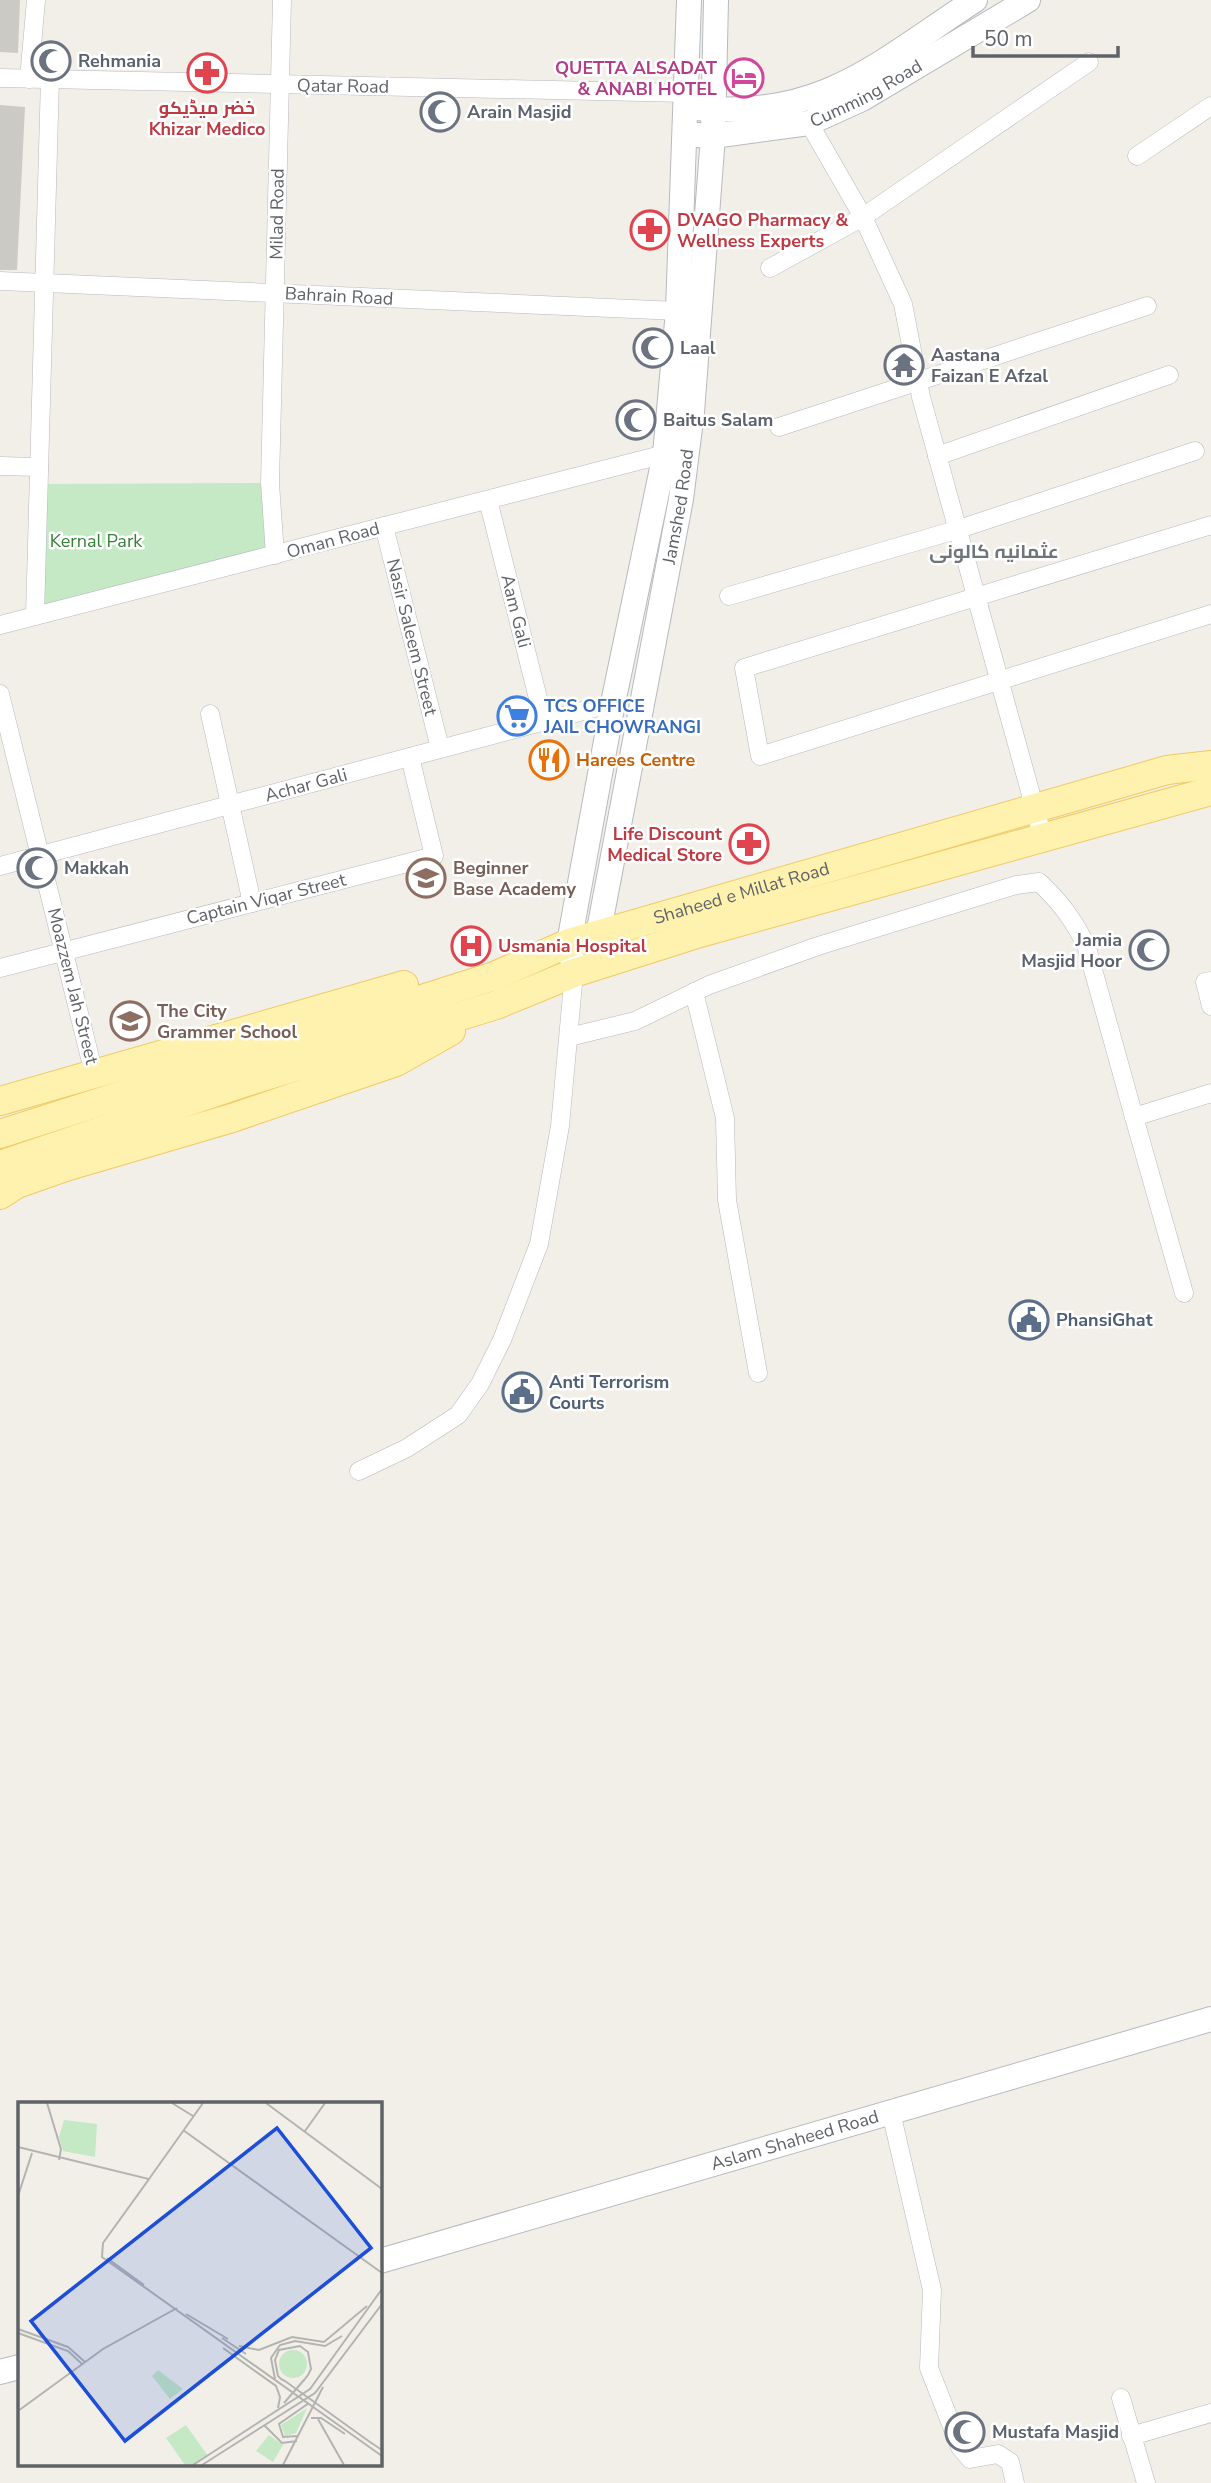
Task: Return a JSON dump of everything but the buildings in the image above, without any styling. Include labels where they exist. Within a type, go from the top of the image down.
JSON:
[{"type":"main road","name":"Jamshed Road","points":[[578,959],[612,703],[665,454],[678,311],[689,0]]},
{"type":"main road","name":"Jamshed Road","points":[[598,935],[681,499],[692,412],[713,136],[716,0]]},
{"type":"main road","name":"Cumming Road","points":[[686,100],[714,109],[778,107],[809,99],[868,71],[975,0]]},
{"type":"main road","name":"Cumming Road","points":[[686,135],[713,136],[809,123],[883,88],[1028,0]]},
{"type":"main road","name":"Shaheed e Millat Road","points":[[578,959],[598,935],[1167,770],[1211,765]]},
{"type":"main road","name":"Shaheed e Millat Road","points":[[0,1134],[494,976],[700,933],[1211,792]]},
{"type":"main road","points":[[0,1195],[17,1184],[65,1167],[232,1118],[396,1062],[578,959]]},
{"type":"main road","points":[[0,1101],[324,1011],[469,965],[494,976]]},
{"type":"main road","points":[[0,1165],[246,1082],[496,1005]]},
{"type":"main road","name":"Aslam Shaheed Road","points":[[382,2260],[1211,2020]]},
{"type":"main road","points":[[0,2372],[18,2367]]},
{"type":"street","points":[[29,79],[36,0]]},
{"type":"street","name":"Milad Road","points":[[275,555],[270,483],[282,0]]},
{"type":"street","points":[[771,268],[863,217],[1088,62]]},
{"type":"street","name":"Qatar Road","points":[[0,78],[280,84],[686,100]]},
{"type":"street","points":[[35,616],[50,79]]},
{"type":"street","points":[[1137,156],[1211,106]]},
{"type":"street","points":[[809,123],[863,217],[903,304],[918,383],[936,456],[1043,838]]},
{"type":"street","name":"Bahrain Road","points":[[0,281],[678,311]]},
{"type":"street","points":[[779,427],[1147,306]]},
{"type":"street","points":[[936,456],[1169,375]]},
{"type":"street","points":[[729,596],[956,530],[1195,452]]},
{"type":"street","name":"Oman Road","points":[[0,625],[665,454]]},
{"type":"street","points":[[0,466],[39,467]]},
{"type":"street","name":"Aam Gali","points":[[488,500],[544,722]]},
{"type":"street","name":"Nasir Saleem Street","points":[[384,526],[440,748]]},
{"type":"street","points":[[1211,526],[975,600],[744,668],[760,756],[1211,614]]},
{"type":"street","name":"Moazzem Jah Street","points":[[0,694],[7,755],[40,856],[94,1074]]},
{"type":"street","name":"Achar Gali","points":[[0,866],[612,703]]},
{"type":"street","points":[[210,714],[252,902]]},
{"type":"street","name":"Captain Viqar Street","points":[[0,968],[433,856],[410,757]]},
{"type":"street","points":[[569,1037],[635,1021],[694,992],[818,946],[1016,885],[1039,882],[1077,924],[1087,948],[1184,1293]]},
{"type":"street","points":[[359,1471],[407,1448],[458,1415],[480,1384],[502,1340],[539,1244],[560,1126],[578,959]]},
{"type":"street","points":[[1211,981],[1205,982],[1211,1006]]},
{"type":"street","points":[[694,992],[725,1118],[727,1200],[758,1373]]},
{"type":"street","points":[[1134,1117],[1211,1093]]},
{"type":"street","points":[[891,2112],[932,2290],[929,2368],[960,2447],[970,2459],[998,2454],[1010,2462],[1015,2483]]},
{"type":"street","points":[[1121,2398],[1146,2483]]},
{"type":"street","points":[[1131,2436],[1211,2413]]},
{"type":"green space","name":"Kernal Park","points":[[270,483],[275,555],[35,616],[39,484]]},
{"type":"place","name":"Rehmania","points":[[51,61]]},
{"type":"place","name":"خضر میڈیکو Khizar Medico","points":[[207,73]]},
{"type":"place","name":"QUETTA ALSADAT & ANABI HOTEL","points":[[744,78]]},
{"type":"place","name":"Arain Masjid","points":[[440,112]]},
{"type":"place","name":"DVAGO Pharmacy & Wellness Experts","points":[[650,230]]},
{"type":"place","name":"Laal","points":[[653,348]]},
{"type":"place","name":"Aastana Faizan E Afzal","points":[[904,365]]},
{"type":"place","name":"Baitus Salam","points":[[636,420]]},
{"type":"place","name":"TCS OFFICE JAIL CHOWRANGI","points":[[517,716]]},
{"type":"place","name":"Harees Centre","points":[[549,760]]},
{"type":"place","name":"Life Discount Medical Store","points":[[749,844]]},
{"type":"place","name":"Makkah","points":[[37,868]]},
{"type":"place","name":"Beginner Base Academy","points":[[426,878]]},
{"type":"place","name":"Usmania Hospital","points":[[471,946]]},
{"type":"place","name":"Jamia Masjid Hoor","points":[[1149,950]]},
{"type":"place","name":"The City Grammer School","points":[[130,1021]]},
{"type":"place","name":"PhansiGhat","points":[[1029,1320]]},
{"type":"place","name":"Anti Terrorism Courts","points":[[522,1392]]},
{"type":"place","name":"Mustafa Masjid","points":[[965,2432]]},
{"type":"district","name":"عثمانیہ کالونی","points":[[994,551]]}]
